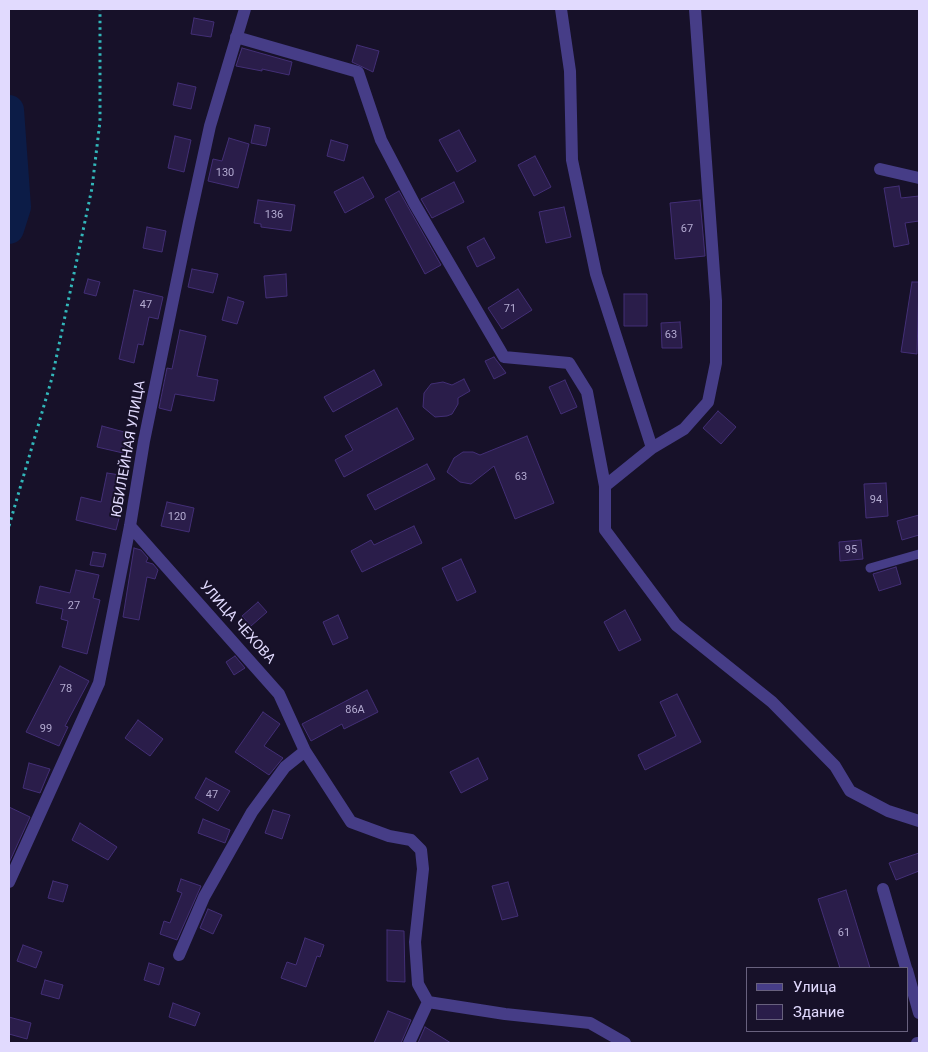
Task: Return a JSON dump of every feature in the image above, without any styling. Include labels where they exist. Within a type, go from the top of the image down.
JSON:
[{"type":"street","name":"ЮБИЛЕЙНАЯ УЛИЦА","points":[[9,882],[99,683],[130,526],[144,441],[189,222],[210,126],[245,9]]},
{"type":"street","points":[[561,9],[570,71],[572,160],[596,274],[652,448]]},
{"type":"street","points":[[605,486],[652,448],[684,429],[708,402],[716,362],[716,301],[695,9]]},
{"type":"street","points":[[236,38],[358,72],[382,140],[414,203],[504,357],[569,363],[588,392],[605,486],[605,530],[676,626],[772,702],[835,766],[850,791],[888,811],[919,822]]},
{"type":"street","points":[[880,169],[919,178]]},
{"type":"street","name":"УЛИЦА ЧЕХОВА","points":[[130,526],[280,694],[305,751],[351,822],[389,836],[411,840],[422,850],[423,869],[415,942],[418,984],[428,1002]]},
{"type":"street","points":[[179,955],[204,896],[252,812],[285,767],[305,751]]},
{"type":"street","points":[[883,889],[905,967]]},
{"type":"street","points":[[908,976],[919,1013]]},
{"type":"street","points":[[409,1043],[428,1002],[505,1014],[590,1023],[625,1043]]},
{"type":"lane","points":[[870,568],[919,554]]},
{"type":"path","points":[[9,526],[52,378],[92,188],[100,121],[100,9]]},
{"type":"building","points":[[194,18],[214,22],[211,37],[191,34]]},
{"type":"building","points":[[357,45],[379,51],[373,72],[352,62]]},
{"type":"building","points":[[242,48],[292,62],[289,75],[236,66]]},
{"type":"building","points":[[178,83],[196,87],[191,109],[173,105]]},
{"type":"building","points":[[255,125],[270,128],[266,146],[251,143]]},
{"type":"building","points":[[459,130],[476,161],[457,172],[439,140]]},
{"type":"building","points":[[175,136],[191,140],[184,172],[168,168]]},
{"type":"building","points":[[229,138],[249,144],[238,188],[208,181],[213,159],[222,161]]},
{"type":"building","points":[[331,140],[348,145],[344,161],[327,156]]},
{"type":"building","points":[[535,156],[551,187],[534,196],[518,165]]},
{"type":"building","points":[[363,177],[374,197],[345,213],[334,192]]},
{"type":"building","points":[[454,182],[464,202],[432,218],[421,199]]},
{"type":"building","points":[[899,186],[901,198],[919,196],[919,221],[905,223],[909,244],[894,247],[884,188]]},
{"type":"building","points":[[399,191],[441,265],[425,274],[385,199]]},
{"type":"building","points":[[258,200],[295,205],[291,231],[261,227],[261,224],[254,223]]},
{"type":"building","points":[[700,200],[705,256],[675,259],[670,203]]},
{"type":"building","points":[[564,207],[571,237],[546,243],[539,212]]},
{"type":"building","points":[[147,227],[166,231],[162,252],[143,248]]},
{"type":"building","points":[[484,238],[495,258],[477,267],[467,247]]},
{"type":"building","points":[[192,269],[218,274],[213,293],[188,287]]},
{"type":"building","points":[[286,274],[287,296],[266,298],[264,276]]},
{"type":"building","points":[[88,279],[100,282],[96,296],[84,293]]},
{"type":"building","points":[[912,282],[919,282],[917,354],[901,352]]},
{"type":"building","points":[[518,289],[532,310],[502,329],[488,308]]},
{"type":"building","points":[[134,290],[163,297],[158,319],[149,317],[143,345],[138,344],[134,363],[119,359]]},
{"type":"building","points":[[624,294],[647,294],[647,326],[624,326]]},
{"type":"building","points":[[228,297],[244,302],[237,324],[222,320]]},
{"type":"building","points":[[680,322],[682,348],[662,348],[661,323]]},
{"type":"building","points":[[180,330],[206,336],[197,376],[218,380],[214,401],[175,394],[171,411],[159,408],[167,368],[172,369]]},
{"type":"building","points":[[494,357],[506,373],[494,379],[485,361]]},
{"type":"building","points":[[374,370],[382,385],[333,412],[324,397]]},
{"type":"building","points":[[464,379],[470,391],[458,398],[458,404],[452,414],[435,417],[423,407],[424,393],[431,384],[443,382],[452,385]]},
{"type":"building","points":[[565,380],[577,407],[561,414],[549,387]]},
{"type":"building","points":[[397,408],[414,439],[344,477],[335,460],[353,450],[345,436]]},
{"type":"building","points":[[718,411],[736,427],[721,444],[703,428]]},
{"type":"building","points":[[102,426],[128,433],[123,453],[97,447]]},
{"type":"building","points":[[527,436],[554,503],[515,519],[494,466],[471,484],[460,482],[447,472],[454,458],[463,452],[473,452],[480,455]]},
{"type":"building","points":[[427,464],[435,479],[375,510],[367,495]]},
{"type":"building","points":[[107,473],[120,475],[113,505],[122,507],[116,530],[76,520],[81,497],[101,502]]},
{"type":"building","points":[[886,483],[888,516],[866,518],[864,484]]},
{"type":"building","points":[[167,502],[194,508],[189,532],[161,526]]},
{"type":"building","points":[[919,515],[919,535],[902,540],[897,521]]},
{"type":"building","points":[[414,526],[422,543],[362,572],[351,551],[371,540],[374,545]]},
{"type":"building","points":[[861,540],[863,559],[840,561],[839,542]]},
{"type":"building","points":[[134,548],[141,550],[148,558],[146,562],[153,564],[158,570],[155,579],[147,577],[139,620],[123,617]]},
{"type":"building","points":[[93,552],[106,554],[103,567],[90,565]]},
{"type":"building","points":[[461,559],[476,592],[457,601],[442,568]]},
{"type":"building","points":[[896,567],[901,584],[879,591],[873,574]]},
{"type":"building","points":[[76,570],[99,575],[93,598],[100,600],[87,654],[62,647],[68,621],[61,619],[63,609],[36,603],[40,586],[70,593]]},
{"type":"building","points":[[258,602],[267,612],[251,626],[242,616]]},
{"type":"building","points":[[625,610],[641,640],[619,651],[604,622]]},
{"type":"building","points":[[338,615],[348,638],[333,645],[323,622]]},
{"type":"building","points":[[235,656],[245,668],[234,675],[226,662]]},
{"type":"building","points":[[60,666],[89,681],[65,726],[68,727],[59,746],[26,732]]},
{"type":"building","points":[[367,690],[378,712],[344,729],[342,724],[311,741],[302,724]]},
{"type":"building","points":[[677,694],[701,742],[645,770],[638,755],[676,736],[660,702]]},
{"type":"building","points":[[263,712],[280,724],[264,746],[283,758],[269,775],[235,752]]},
{"type":"building","points":[[138,720],[163,739],[150,756],[125,738]]},
{"type":"building","points":[[478,758],[488,779],[461,793],[450,772]]},
{"type":"building","points":[[29,763],[50,769],[40,793],[23,788]]},
{"type":"building","points":[[206,778],[230,791],[218,811],[195,798]]},
{"type":"building","points":[[9,807],[30,817],[9,863]]},
{"type":"building","points":[[273,810],[290,815],[282,839],[265,833]]},
{"type":"building","points":[[203,819],[230,830],[225,843],[198,833]]},
{"type":"building","points":[[80,823],[117,847],[108,860],[72,840]]},
{"type":"building","points":[[919,853],[919,871],[896,880],[889,863]]},
{"type":"building","points":[[181,879],[201,886],[177,940],[160,934],[164,921],[170,923],[182,893],[177,891]]},
{"type":"building","points":[[53,881],[68,885],[63,902],[48,898]]},
{"type":"building","points":[[508,882],[518,916],[502,920],[492,886]]},
{"type":"building","points":[[846,890],[870,967],[840,967],[818,899]]},
{"type":"building","points":[[208,909],[222,915],[213,934],[200,928]]},
{"type":"building","points":[[387,930],[404,931],[405,982],[387,981]]},
{"type":"building","points":[[305,938],[324,945],[320,957],[317,956],[306,987],[281,978],[287,962],[296,965]]},
{"type":"building","points":[[23,945],[42,952],[36,968],[17,961]]},
{"type":"building","points":[[149,963],[164,968],[159,985],[144,980]]},
{"type":"building","points":[[45,980],[63,985],[59,999],[41,994]]},
{"type":"building","points":[[173,1003],[200,1013],[195,1026],[169,1017]]},
{"type":"building","points":[[388,1011],[411,1020],[401,1043],[374,1043]]},
{"type":"building","points":[[9,1017],[31,1023],[27,1039],[9,1034]]},
{"type":"building","points":[[425,1027],[451,1043],[418,1043]]},
{"type":"waterway","points":[[9,110],[16,207],[9,229]]}]
